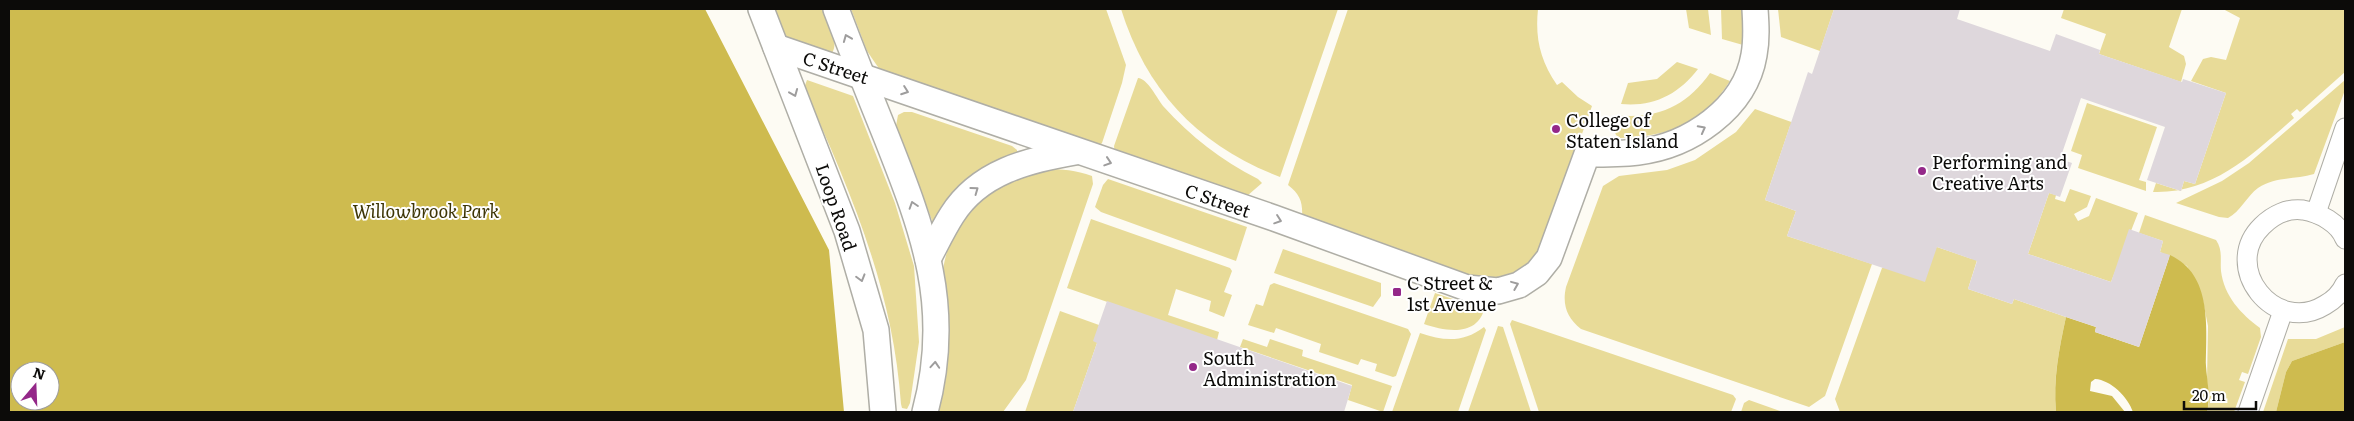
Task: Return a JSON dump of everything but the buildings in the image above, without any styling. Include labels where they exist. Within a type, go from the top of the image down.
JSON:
[{"type":"street","name":"Loop Road","points":[[761,9],[847,230],[876,330],[883,412]]},
{"type":"street","points":[[836,9],[912,201],[928,259],[935,293],[937,337],[934,378],[925,412]]},
{"type":"street","name":"C Street","points":[[776,48],[862,76],[1076,152],[1274,218],[1467,288],[1498,291],[1519,285],[1537,273],[1549,258],[1588,154],[1638,152],[1677,142],[1710,124],[1731,103],[1745,84],[1754,57],[1757,34],[1755,9]]},
{"type":"street","points":[[2316,213],[2345,128]]},
{"type":"street","points":[[928,259],[953,214],[968,195],[1016,164],[1076,152]]},
{"type":"street","points":[[2345,240],[2333,222],[2316,213],[2301,210],[2284,212],[2269,219],[2257,231],[2249,246],[2247,262],[2250,279],[2258,293],[2270,304],[2283,311],[2302,313],[2319,309],[2334,300],[2345,284]]},
{"type":"street","points":[[2248,412],[2283,311]]},
{"type":"shaded area","points":[[769,9],[822,9],[834,37],[835,43],[832,53],[785,38]]},
{"type":"shaded area","points":[[851,9],[1106,9],[1126,65],[1102,143],[1096,149],[882,73],[867,51]]},
{"type":"shaded area","points":[[1121,9],[1338,9],[1280,177],[1251,164],[1225,149],[1201,132],[1180,112],[1161,90],[1145,66],[1132,39]]},
{"type":"shaded area","points":[[1348,9],[1538,9],[1538,39],[1546,67],[1551,76],[1557,85],[1562,82],[1578,97],[1592,106],[1541,248],[1525,266],[1508,275],[1498,277],[1465,276],[1302,220],[1300,200],[1296,192],[1288,185]]},
{"type":"shaded area","points":[[1686,9],[1708,9],[1711,35],[1689,28]]},
{"type":"shaded area","points":[[1721,9],[1742,9],[1743,45],[1722,39]]},
{"type":"shaded area","points":[[1778,9],[1834,9],[1820,51],[1781,37]]},
{"type":"shaded area","points":[[2064,9],[2182,9],[2169,47],[2184,56],[2186,64],[2181,82],[2099,54],[2106,34],[2061,18]]},
{"type":"shaded area","points":[[2223,9],[2345,9],[2345,72],[2300,112],[2297,109],[2291,114],[2294,118],[2230,170],[2212,179],[2182,189],[2184,181],[2195,184],[2226,93],[2191,81],[2203,59],[2211,57],[2226,60],[2240,18]]},
{"type":"shaded area","points":[[1677,62],[1698,69],[1682,86],[1654,101],[1621,104],[1628,83],[1657,79]]},
{"type":"shaded area","points":[[1710,73],[1730,81],[1708,108],[1684,125],[1638,137],[1620,138],[1616,135],[1613,127],[1616,115],[1644,115],[1657,113],[1669,108],[1691,94]]},
{"type":"shaded area","points":[[1138,78],[1145,81],[1163,106],[1184,128],[1219,156],[1262,183],[1247,196],[1115,155],[1114,146]]},
{"type":"shaded area","points":[[807,80],[853,96],[895,203],[914,266],[919,342],[910,403],[907,409],[902,408],[901,404],[889,321],[879,281],[867,242],[838,165],[804,88]]},
{"type":"shaded area","points":[[2345,80],[2345,90],[2314,174],[2265,184],[2254,191],[2236,212],[2228,218],[2219,217],[2176,203],[2222,181],[2249,163]]},
{"type":"shaded area","points":[[2087,103],[2157,127],[2139,180],[2146,182],[2146,191],[2078,168],[2082,155],[2071,151]]},
{"type":"shaded area","points":[[1755,109],[1797,124],[1790,126],[1765,200],[1796,211],[1787,236],[1872,264],[1825,396],[1809,407],[1581,329],[1569,316],[1565,305],[1566,287],[1603,186],[1619,176],[1667,170],[1695,160],[1736,132]]},
{"type":"shaded area","points":[[904,112],[912,112],[1012,146],[1017,150],[1017,154],[933,223],[896,126],[898,115]]},
{"type":"shaded area","points":[[1045,169],[1069,170],[1086,174],[1092,176],[1093,184],[1026,380],[1003,412],[936,412],[943,271],[948,248],[953,236],[966,212],[983,193],[1005,181]]},
{"type":"shaded area","points":[[1108,179],[1247,227],[1236,261],[1101,212],[1095,207],[1103,185]]},
{"type":"shaded area","points":[[2156,183],[2178,190],[2174,191],[2153,192]]},
{"type":"shaded area","points":[[2070,189],[2091,196],[2087,207],[2074,214],[2078,221],[2089,216],[2096,198],[2138,213],[2111,282],[2028,254],[2049,193],[2056,195],[2055,199],[2065,202]]},
{"type":"shaded area","points":[[2145,215],[2216,240],[2220,251],[2223,280],[2234,304],[2260,328],[2261,337],[2248,374],[2242,372],[2239,380],[2245,382],[2234,412],[2207,412],[2209,402],[2207,380],[2208,326],[2203,301],[2187,266],[2160,252],[2163,241],[2139,233]]},
{"type":"shaded area","points":[[1091,219],[1230,268],[1232,271],[1224,292],[1232,295],[1224,317],[1209,311],[1211,301],[1176,289],[1168,315],[1219,332],[1217,340],[1067,288]]},
{"type":"shaded area","points":[[1937,247],[1972,259],[1978,257],[1968,289],[2012,304],[2014,299],[2066,317],[2056,376],[2056,412],[1840,412],[1835,399],[1882,268]]},
{"type":"shaded area","points":[[1283,249],[1381,283],[1381,296],[1373,307],[1274,273]]},
{"type":"shaded area","points":[[1274,283],[1408,329],[1411,334],[1396,376],[1393,377],[1375,371],[1377,364],[1361,359],[1358,365],[1319,352],[1321,344],[1276,328],[1274,333],[1248,325],[1256,304],[1263,306],[1270,285]]},
{"type":"shaded area","points":[[1435,293],[1468,304],[1485,305],[1482,315],[1477,323],[1461,330],[1443,329],[1424,324]]},
{"type":"shaded area","points":[[1060,311],[1099,325],[1097,343],[1073,412],[1025,412]]},
{"type":"shaded area","points":[[1512,320],[1733,395],[1736,399],[1731,412],[1539,412],[1510,324]]},
{"type":"shaded area","points":[[1498,326],[1503,327],[1531,412],[1468,412]]},
{"type":"shaded area","points":[[1484,327],[1486,330],[1458,412],[1392,412],[1420,333],[1437,338],[1453,339],[1469,336]]},
{"type":"shaded area","points":[[2345,327],[2345,342],[2292,361],[2286,372],[2276,412],[2263,412],[2288,339],[2316,339]]},
{"type":"shaded area","points":[[1243,339],[1267,347],[1270,339],[1303,350],[1302,356],[1392,386],[1383,412],[1348,400],[1352,385],[1240,347]]},
{"type":"shaded area","points":[[1749,400],[1783,412],[1741,412],[1744,403]]},
{"type":"green space","name":"Willowbrook Park","points":[[9,9],[705,9],[829,250],[844,412],[9,412]]},
{"type":"green space","points":[[2170,255],[2184,264],[2194,275],[2204,304],[2209,395],[2207,412],[2133,412],[2131,406],[2118,390],[2107,382],[2095,379],[2091,382],[2090,391],[2112,396],[2125,412],[2056,412],[2056,376],[2066,317],[2096,327],[2095,332],[2139,347]]},
{"type":"green space","points":[[2345,342],[2345,412],[2276,412],[2286,372],[2292,361]]},
{"type":"place","name":"College of Staten Island","points":[[1556,129]]},
{"type":"place","name":"Performing and Creative Arts","points":[[1922,171]]},
{"type":"place","name":"C Street & 1st Avenue","points":[[1397,292]]},
{"type":"place","name":"South Administration","points":[[1193,367]]}]
